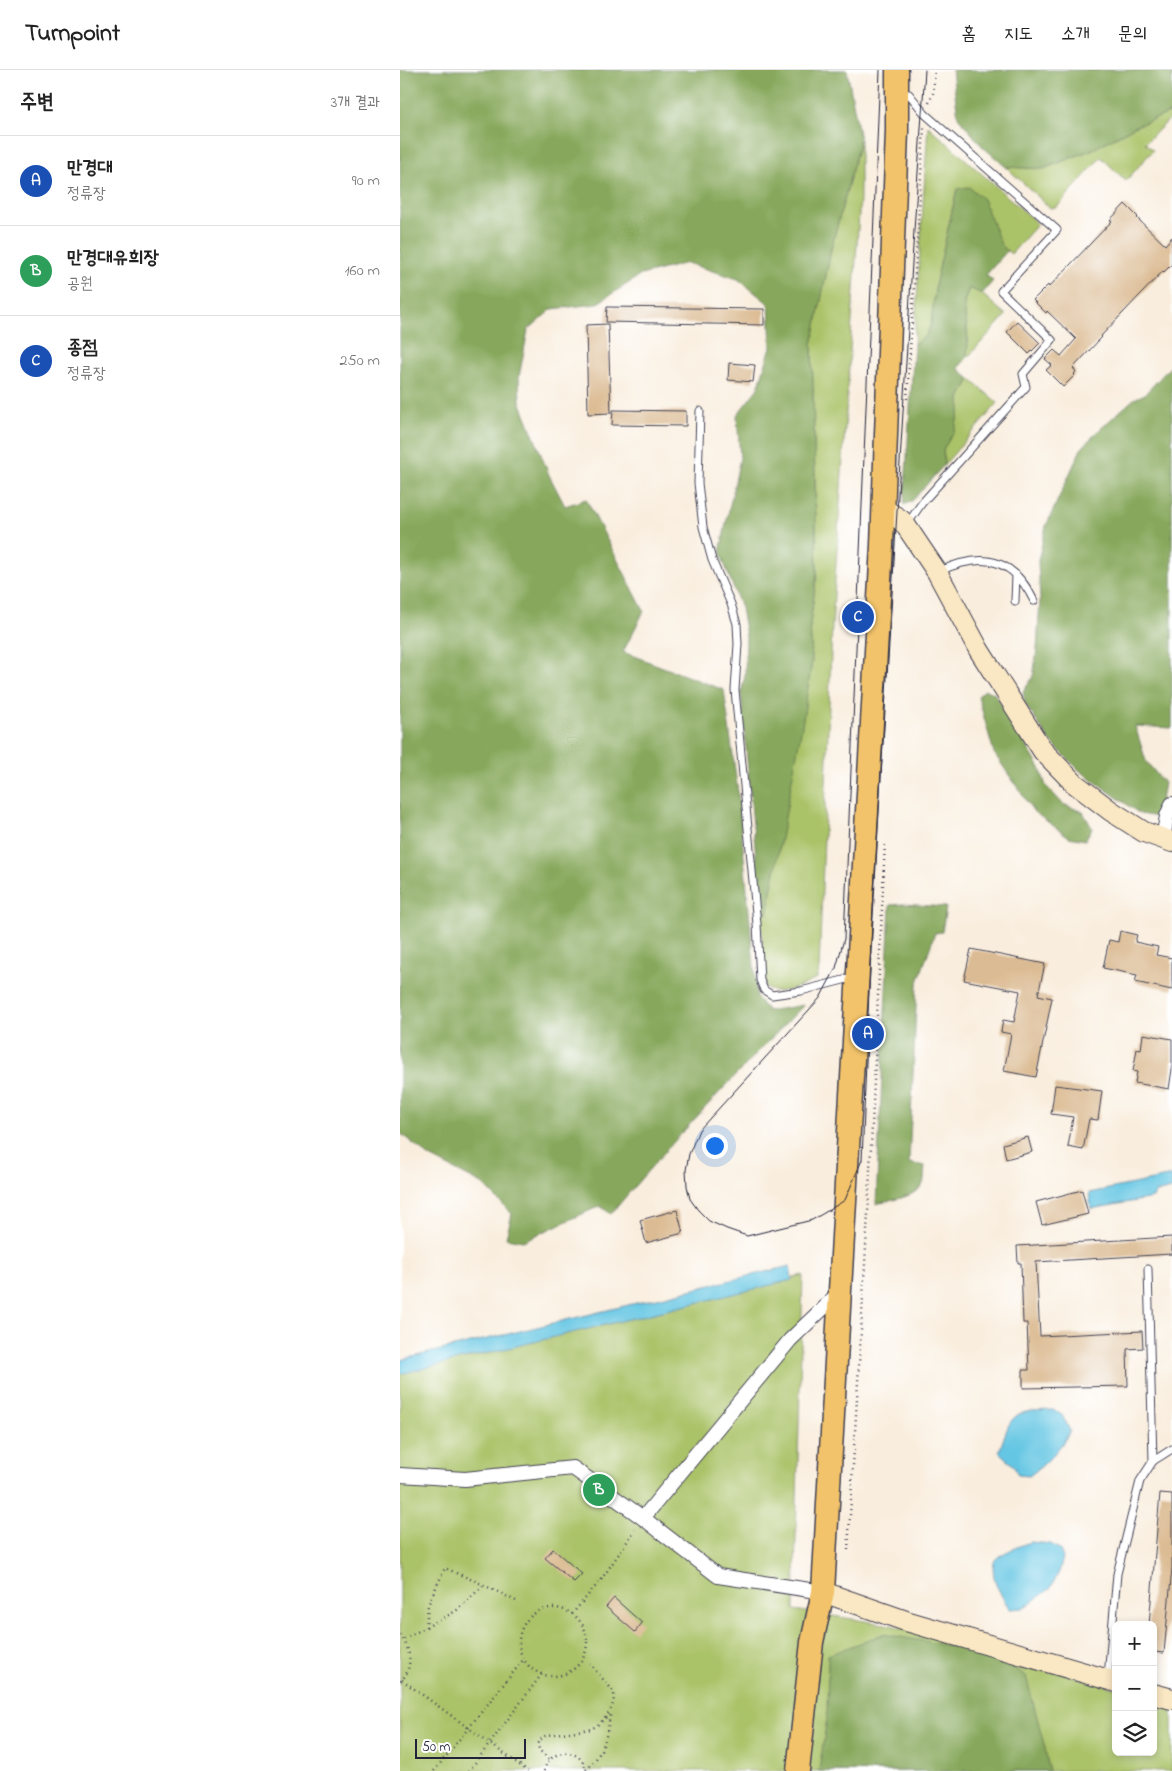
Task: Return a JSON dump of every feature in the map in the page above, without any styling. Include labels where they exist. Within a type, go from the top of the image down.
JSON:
[{"type":"main road","points":[[882,70],[897,131]]},
{"type":"main road","points":[[798,1771],[812,1642],[823,1592],[884,509],[897,131],[897,70]]},
{"type":"main road","points":[[897,131],[908,94],[912,70]]},
{"type":"street","points":[[884,509],[901,520],[937,572],[978,650],[1043,751],[1074,782],[1111,812],[1144,832],[1167,840],[1166,816],[1172,804]]},
{"type":"street","points":[[643,1518],[790,1340],[840,1292]]},
{"type":"street","points":[[400,1475],[465,1478],[573,1468],[643,1518],[718,1576],[823,1592],[906,1621],[1112,1681]]},
{"type":"street","points":[[1157,1695],[1172,1699]]},
{"type":"lane","points":[[906,526],[922,503],[1026,387],[1023,374],[1052,340],[1001,291],[1057,230],[925,114],[908,94]]},
{"type":"lane","points":[[700,411],[698,483],[703,526],[712,560],[731,604],[737,624],[736,708],[757,924],[760,980],[764,990],[772,995],[801,991],[858,976]]},
{"type":"lane","points":[[937,572],[973,560],[999,563],[1016,576],[1029,591],[1034,601]]},
{"type":"lane","points":[[1015,601],[1016,576]]},
{"type":"lane","points":[[1148,1269],[1153,1461]]},
{"type":"lane","points":[[1113,1666],[1117,1574],[1140,1481],[1153,1461],[1172,1449]]},
{"type":"path","points":[[907,407],[925,114],[933,94],[935,70]]},
{"type":"path","points":[[848,1550],[868,1213],[886,837]]},
{"type":"path","points":[[572,1614],[601,1580],[643,1518]]},
{"type":"path","points":[[426,1627],[428,1605],[445,1568],[518,1602]]},
{"type":"path","points":[[404,1639],[456,1611],[484,1585]]},
{"type":"path","points":[[557,1609],[572,1614],[579,1620],[587,1636],[585,1654],[581,1661],[568,1673],[559,1676],[542,1674],[528,1666],[519,1643],[520,1635],[527,1620],[541,1611],[557,1609]]},
{"type":"path","points":[[400,1635],[406,1643],[410,1656],[409,1669],[401,1681],[528,1771]]},
{"type":"path","points":[[434,1771],[524,1659]]},
{"type":"path","points":[[586,1770],[604,1746],[614,1705],[614,1692],[590,1664]]},
{"type":"path","points":[[469,1771],[542,1674]]},
{"type":"path","points":[[549,1760],[539,1750],[538,1743],[543,1737],[592,1729],[611,1711]]},
{"type":"path","points":[[544,1771],[549,1760],[557,1753],[571,1753],[583,1761],[586,1770]]},
{"type":"green space","points":[[400,70],[847,70],[860,140],[832,245],[812,345],[817,573],[810,624],[812,661],[802,726],[767,914],[761,913],[741,693],[745,676],[746,636],[741,608],[720,552],[740,458],[737,415],[758,388],[771,347],[769,304],[738,279],[687,263],[641,275],[596,304],[552,309],[528,330],[519,377],[520,401],[549,475],[565,506],[586,499],[644,611],[623,652],[724,690],[738,792],[757,998],[768,1011],[804,1005],[705,1108],[611,1214],[600,1206],[523,1241],[506,1238],[512,1214],[482,1184],[430,1157],[400,1133]]},
{"type":"green space","points":[[952,70],[1172,70],[1172,112],[1136,126],[1091,150],[1043,169],[1006,167],[982,146],[958,117]]},
{"type":"green space","points":[[1172,112],[1172,117],[1145,143],[1153,150],[1126,181],[1101,157],[1057,207],[1050,208],[1006,167],[1043,169],[1091,150],[1136,126]]},
{"type":"green space","points":[[928,126],[1036,222],[1037,225],[1011,254],[1001,245],[957,189],[936,282],[931,324],[926,336],[914,344]]},
{"type":"green space","points":[[860,140],[860,198],[832,626],[819,970],[817,978],[796,988],[777,992],[765,987],[763,978],[761,913],[766,914],[812,661],[810,624],[817,573],[812,345],[832,245]]},
{"type":"green space","points":[[969,187],[983,199],[1001,245],[1007,251],[986,275],[993,281],[982,294],[969,288],[964,302],[968,340],[967,358],[958,368],[970,379],[960,398],[960,409],[954,432],[943,449],[944,465],[912,501],[904,505],[914,344],[926,336],[931,324],[936,282],[957,189]]},
{"type":"green space","points":[[969,288],[982,294],[1006,315],[967,358],[968,340],[964,302]]},
{"type":"green space","points":[[1172,365],[1172,728],[1135,726],[1146,761],[1164,783],[1158,817],[1140,814],[1079,770],[1050,741],[1025,704],[1023,692],[1033,677],[1037,649],[1040,599],[1038,561],[1046,526],[1081,449],[1101,428],[1134,399],[1145,394]]},
{"type":"green space","points":[[970,379],[998,403],[944,465],[943,449],[954,432],[960,409],[960,398]]},
{"type":"green space","points":[[985,690],[994,693],[1005,710],[1040,768],[1046,786],[1063,804],[1083,812],[1092,828],[1085,840],[1069,837],[1034,812],[994,753],[978,696]]},
{"type":"green space","points":[[890,905],[946,907],[942,932],[935,933],[917,985],[909,1163],[925,1166],[924,1182],[919,1190],[914,1193],[876,1204]]},
{"type":"green space","points":[[803,1275],[794,1610],[891,1625],[1112,1687],[1112,1756],[1157,1756],[1157,1699],[1172,1703],[1172,1771],[400,1771],[400,1370]]},
{"type":"green space","points":[[883,1634],[998,1656],[1026,1676],[1045,1748],[1049,1771],[819,1771],[827,1718],[828,1655]]},
{"type":"water","points":[[1172,1176],[1172,1189],[1155,1193],[1153,1198],[1091,1209],[1089,1193]]},
{"type":"water","points":[[790,1266],[792,1280],[400,1374],[400,1360]]},
{"type":"water","points":[[1053,1410],[1062,1415],[1070,1431],[1057,1450],[1041,1467],[1029,1476],[1018,1475],[1014,1466],[999,1452],[1010,1422],[1020,1414]]},
{"type":"water","points":[[1031,1542],[1051,1544],[1060,1550],[1063,1558],[1059,1572],[1050,1589],[1023,1608],[1010,1609],[1000,1592],[993,1572],[993,1566],[995,1560],[1006,1552]]},
{"type":"building","points":[[1125,204],[1165,245],[1172,237],[1172,264],[1101,336],[1073,368],[1076,372],[1075,375],[1063,387],[1046,370],[1052,365],[1045,359],[1054,350],[1061,356],[1076,339],[1033,300],[1048,285],[1049,287],[1112,221],[1110,220]]},
{"type":"building","points":[[607,307],[764,309],[764,325],[606,322]]},
{"type":"building","points":[[1017,321],[1040,343],[1029,354],[1007,332]]},
{"type":"building","points":[[608,324],[611,413],[588,414],[586,325]]},
{"type":"building","points":[[729,363],[755,365],[753,382],[728,380]]},
{"type":"building","points":[[613,410],[686,411],[686,426],[612,425]]},
{"type":"building","points":[[1120,931],[1137,935],[1135,942],[1158,947],[1156,955],[1172,958],[1172,990],[1135,982],[1137,975],[1103,968],[1109,940],[1118,942]]},
{"type":"building","points":[[971,949],[1045,964],[1038,995],[1052,998],[1036,1077],[1004,1071],[1011,1034],[1001,1032],[1003,1020],[1014,1022],[1020,991],[964,980]]},
{"type":"building","points":[[1143,1034],[1172,1039],[1172,1069],[1169,1089],[1135,1083],[1137,1072],[1133,1071],[1137,1049],[1141,1050]]},
{"type":"building","points":[[1055,1085],[1102,1091],[1098,1120],[1089,1119],[1083,1150],[1068,1147],[1073,1117],[1051,1114]]},
{"type":"building","points":[[1028,1137],[1032,1152],[1006,1159],[1003,1144]]},
{"type":"building","points":[[1082,1190],[1088,1214],[1042,1225],[1036,1202]]},
{"type":"building","points":[[677,1210],[683,1233],[646,1243],[640,1220]]},
{"type":"building","points":[[1172,1237],[1172,1254],[1036,1262],[1040,1336],[1142,1331],[1143,1348],[1127,1349],[1128,1386],[1023,1388],[1023,1370],[1029,1370],[1027,1323],[1023,1323],[1021,1263],[1018,1263],[1017,1246]]},
{"type":"building","points":[[1160,1493],[1172,1494],[1172,1568],[1164,1653],[1157,1652],[1157,1621],[1149,1621]]},
{"type":"building","points":[[553,1549],[582,1574],[574,1582],[545,1558]]},
{"type":"building","points":[[614,1598],[642,1623],[635,1632],[606,1607]]},
{"type":"tram line","points":[[880,70],[844,939],[836,968],[820,998],[699,1130],[689,1154],[686,1170],[690,1199],[698,1210],[709,1221],[747,1236],[812,1220],[845,1200],[862,1160],[871,942],[925,70]]},
{"type":"place","name":"종점","points":[[858,617]]},
{"type":"place","name":"만경대","points":[[868,1034]]},
{"type":"place","name":"만경대유희장","points":[[599,1490]]}]
